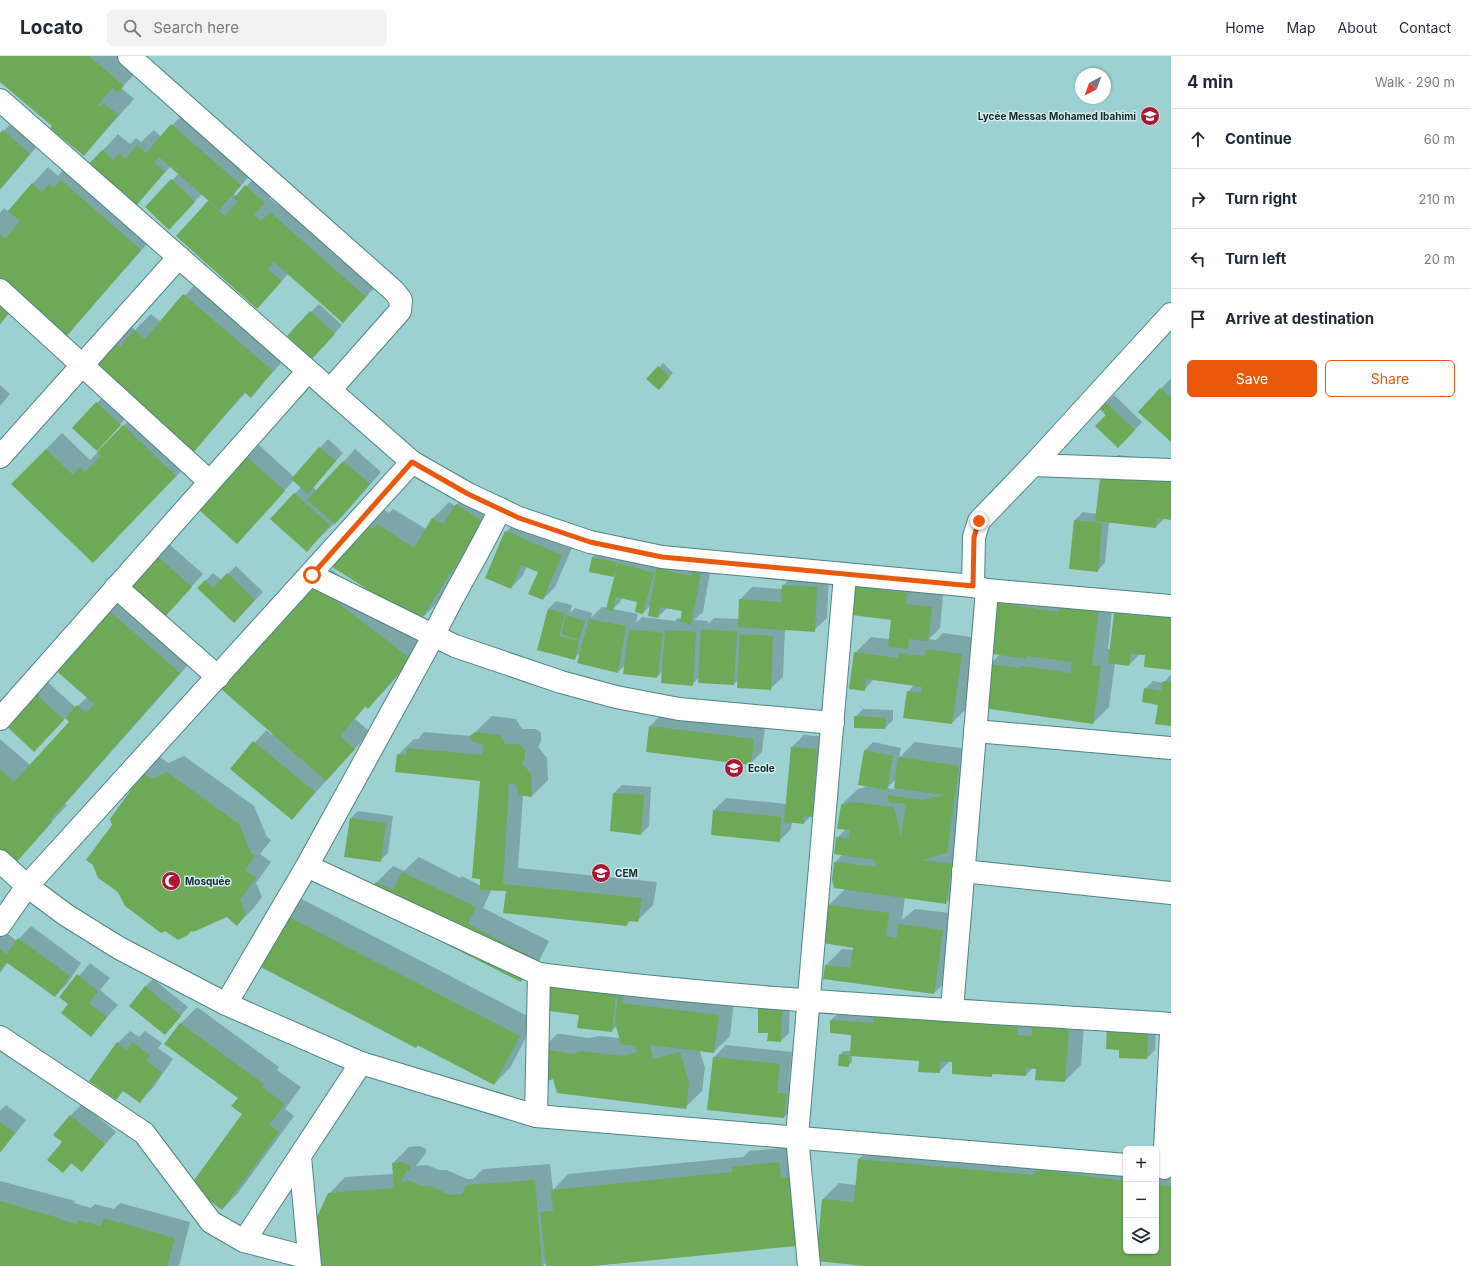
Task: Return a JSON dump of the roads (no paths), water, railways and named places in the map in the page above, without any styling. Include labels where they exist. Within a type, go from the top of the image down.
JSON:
[{"type":"street","points":[[129,56],[394,291],[400,300],[400,311],[330,390]]},
{"type":"street","points":[[0,100],[412,462],[468,494],[519,518],[590,542],[662,557],[1171,606]]},
{"type":"street","points":[[0,457],[179,257]]},
{"type":"street","points":[[0,290],[209,481]]},
{"type":"street","points":[[952,1009],[974,731],[980,588],[974,537],[979,521],[1033,465],[1171,314]]},
{"type":"street","points":[[0,719],[209,481],[308,371]]},
{"type":"street","points":[[0,924],[27,886],[312,575],[412,462]]},
{"type":"street","points":[[1033,465],[1171,470]]},
{"type":"street","points":[[226,1004],[308,866],[434,635],[451,599],[500,509]]},
{"type":"street","points":[[312,575],[455,646],[561,682],[616,697],[679,709],[833,723]]},
{"type":"street","points":[[809,1266],[797,1136],[810,1000],[845,575]]},
{"type":"street","points":[[116,587],[218,677]]},
{"type":"street","points":[[974,731],[1171,748]]},
{"type":"street","points":[[0,861],[27,886],[66,915],[120,948],[226,1004],[361,1063],[536,1116],[797,1136],[1123,1165]]},
{"type":"street","points":[[308,866],[539,974],[595,981],[810,1000],[1171,1024]]},
{"type":"street","points":[[963,871],[1171,893]]},
{"type":"street","points":[[536,1116],[539,974]]},
{"type":"street","points":[[1164,1168],[1171,1034]]},
{"type":"street","points":[[0,1037],[144,1133],[211,1222],[244,1241],[310,1262],[300,1157]]},
{"type":"street","points":[[244,1241],[361,1063]]},
{"type":"place","name":"Lycée Messas Mohamed Ibahimi","points":[[1150,116]]},
{"type":"place","name":"Ecole","points":[[734,768]]},
{"type":"place","name":"CEM","points":[[601,873]]},
{"type":"place","name":"Mosquée","points":[[171,881]]}]
